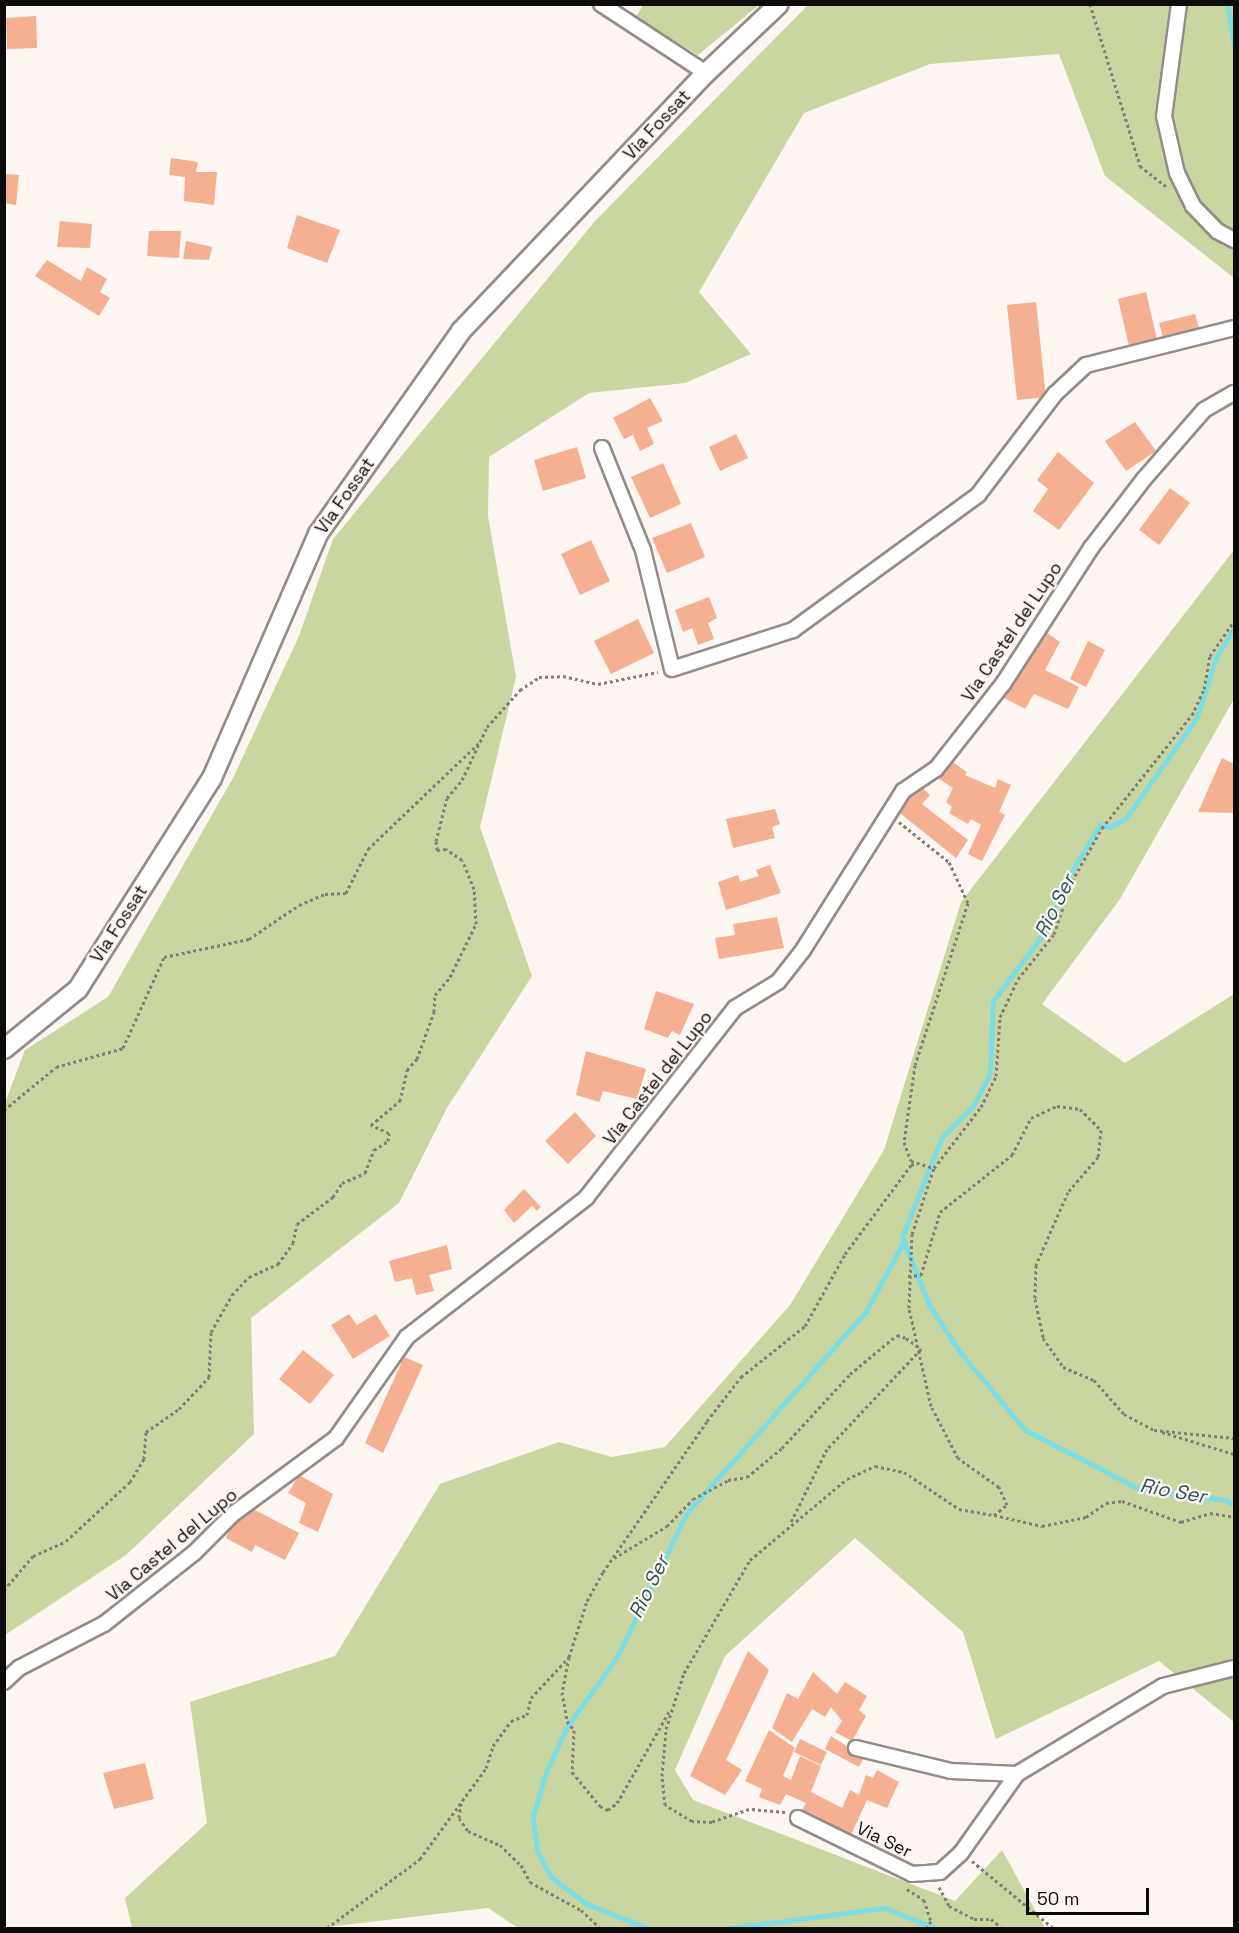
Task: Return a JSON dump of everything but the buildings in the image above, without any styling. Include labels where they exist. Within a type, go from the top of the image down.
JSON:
[{"type":"street","points":[[601,4],[706,73]]},
{"type":"street","name":"Via Fossat","points":[[4,1049],[78,989],[206,788],[318,534],[461,331],[706,73],[779,4]]},
{"type":"street","points":[[1179,4],[1164,116],[1177,173],[1193,206],[1217,231],[1234,240]]},
{"type":"street","points":[[602,448],[643,550],[672,669],[794,630],[913,543],[978,495],[1055,394],[1086,366],[1234,328]]},
{"type":"street","name":"Via Castel del Lupo","points":[[4,1683],[19,1668],[104,1624],[194,1553],[233,1514],[336,1438],[407,1337],[586,1198],[735,1008],[778,982],[803,950],[903,791],[936,769],[1003,684],[1091,548],[1180,436],[1204,410],[1234,393]]},
{"type":"street","name":"Via Ser","points":[[798,1818],[912,1874],[940,1872],[962,1853],[1017,1774],[1163,1686],[1234,1668]]},
{"type":"street","points":[[856,1748],[951,1771],[1017,1774]]},
{"type":"path","points":[[1090,4],[1140,166],[1193,206]]},
{"type":"path","points":[[994,1515],[1007,1504],[999,1487],[958,1458],[945,1440],[931,1406],[921,1349],[909,1308],[908,1276],[912,1234],[933,1168],[981,1107],[996,1077],[1000,1017],[1018,979],[1054,934],[1072,882],[1102,828],[1192,715],[1204,688],[1210,656],[1234,621]]},
{"type":"path","points":[[4,1590],[33,1556],[66,1541],[130,1482],[144,1459],[146,1432],[179,1409],[209,1377],[211,1332],[232,1295],[249,1277],[278,1264],[293,1243],[297,1224],[333,1197],[342,1183],[365,1173],[374,1150],[388,1141],[388,1133],[371,1125],[400,1101],[407,1070],[417,1059],[434,1012],[437,990],[450,977],[476,924],[474,889],[462,860],[446,849],[437,850],[436,841],[447,798],[484,737],[520,690],[539,677],[563,676],[598,684],[672,669]]},
{"type":"path","points":[[4,1110],[56,1067],[123,1048],[164,957],[249,939],[299,905],[325,894],[346,893],[368,849],[484,737]]},
{"type":"path","points":[[888,813],[949,862],[968,903],[915,1065],[904,1142],[911,1161],[933,1168]]},
{"type":"path","points":[[908,1276],[921,1275],[940,1212],[1012,1155],[1031,1118],[1057,1106],[1080,1109],[1101,1130],[1098,1157],[1068,1192],[1036,1265],[1035,1299],[1044,1338],[1063,1367],[1094,1380],[1124,1414],[1154,1430],[1234,1454]]},
{"type":"path","points":[[674,1704],[617,1803],[608,1810],[600,1806],[572,1772],[574,1730],[567,1721],[562,1692],[569,1657],[586,1601],[610,1561],[741,1377],[805,1326],[845,1254],[911,1166],[918,1163]]},
{"type":"path","points":[[610,1561],[667,1526],[693,1499],[728,1480],[747,1477],[782,1448],[850,1374],[897,1335],[921,1349]]},
{"type":"path","points":[[790,1523],[827,1449],[921,1349]]},
{"type":"path","points":[[1154,1430],[1234,1438]]},
{"type":"path","points":[[798,1818],[781,1811],[749,1809],[712,1822],[692,1821],[665,1804],[663,1765],[674,1704],[684,1674],[750,1560],[790,1523],[848,1479],[875,1466],[904,1472],[959,1509],[1042,1526],[1086,1517],[1106,1503],[1122,1501],[1181,1522],[1210,1513],[1234,1517]]},
{"type":"path","points":[[327,1929],[420,1859],[486,1768],[492,1746],[511,1721],[527,1715],[531,1698],[569,1657]]},
{"type":"path","points":[[462,1801],[459,1818],[468,1831],[500,1845],[521,1865],[530,1882],[580,1910],[600,1929]]},
{"type":"path","points":[[962,1853],[1053,1929]]},
{"type":"path","points":[[905,1887],[924,1900],[931,1921],[927,1929]]},
{"type":"green space","points":[[643,5],[759,5],[698,55],[636,17]]},
{"type":"green space","points":[[808,5],[1234,5],[1234,278],[1105,176],[1059,54],[930,64],[804,113],[699,292],[751,354],[685,383],[589,393],[489,457],[488,516],[516,677],[480,827],[532,976],[447,1108],[399,1203],[251,1318],[254,1434],[126,1555],[5,1635],[5,1103],[25,1050],[108,997],[233,778],[299,636],[333,539],[596,220]]},
{"type":"green space","points":[[1234,550],[1234,699],[1120,899],[1042,1004],[1125,1063],[1234,994],[1234,1722],[1159,1661],[996,1739],[963,1632],[855,1538],[725,1656],[675,1770],[693,1800],[955,1901],[1002,1850],[1045,1928],[518,1928],[488,1908],[319,1928],[132,1928],[125,1898],[207,1823],[190,1702],[335,1656],[440,1484],[559,1442],[612,1457],[665,1447],[790,1305],[884,1150],[961,902]]},
{"type":"waterway","name":"Rio Ser","points":[[1227,4],[1234,45]]},
{"type":"waterway","name":"Rio Ser","points":[[1234,628],[1216,657],[1197,717],[1126,818],[1110,827],[1100,825],[1062,887],[1050,925],[993,1001],[990,1073],[973,1106],[942,1137],[902,1237],[929,1305],[960,1352],[1025,1430],[1141,1490],[1226,1500],[1234,1505]]},
{"type":"waterway","name":"Rio Ser","points":[[647,1928],[587,1904],[551,1877],[537,1851],[533,1817],[544,1777],[566,1728],[617,1657],[686,1514],[866,1311],[904,1241]]},
{"type":"waterway","name":"Rio Ser","points":[[730,1928],[885,1908],[935,1928]]}]
